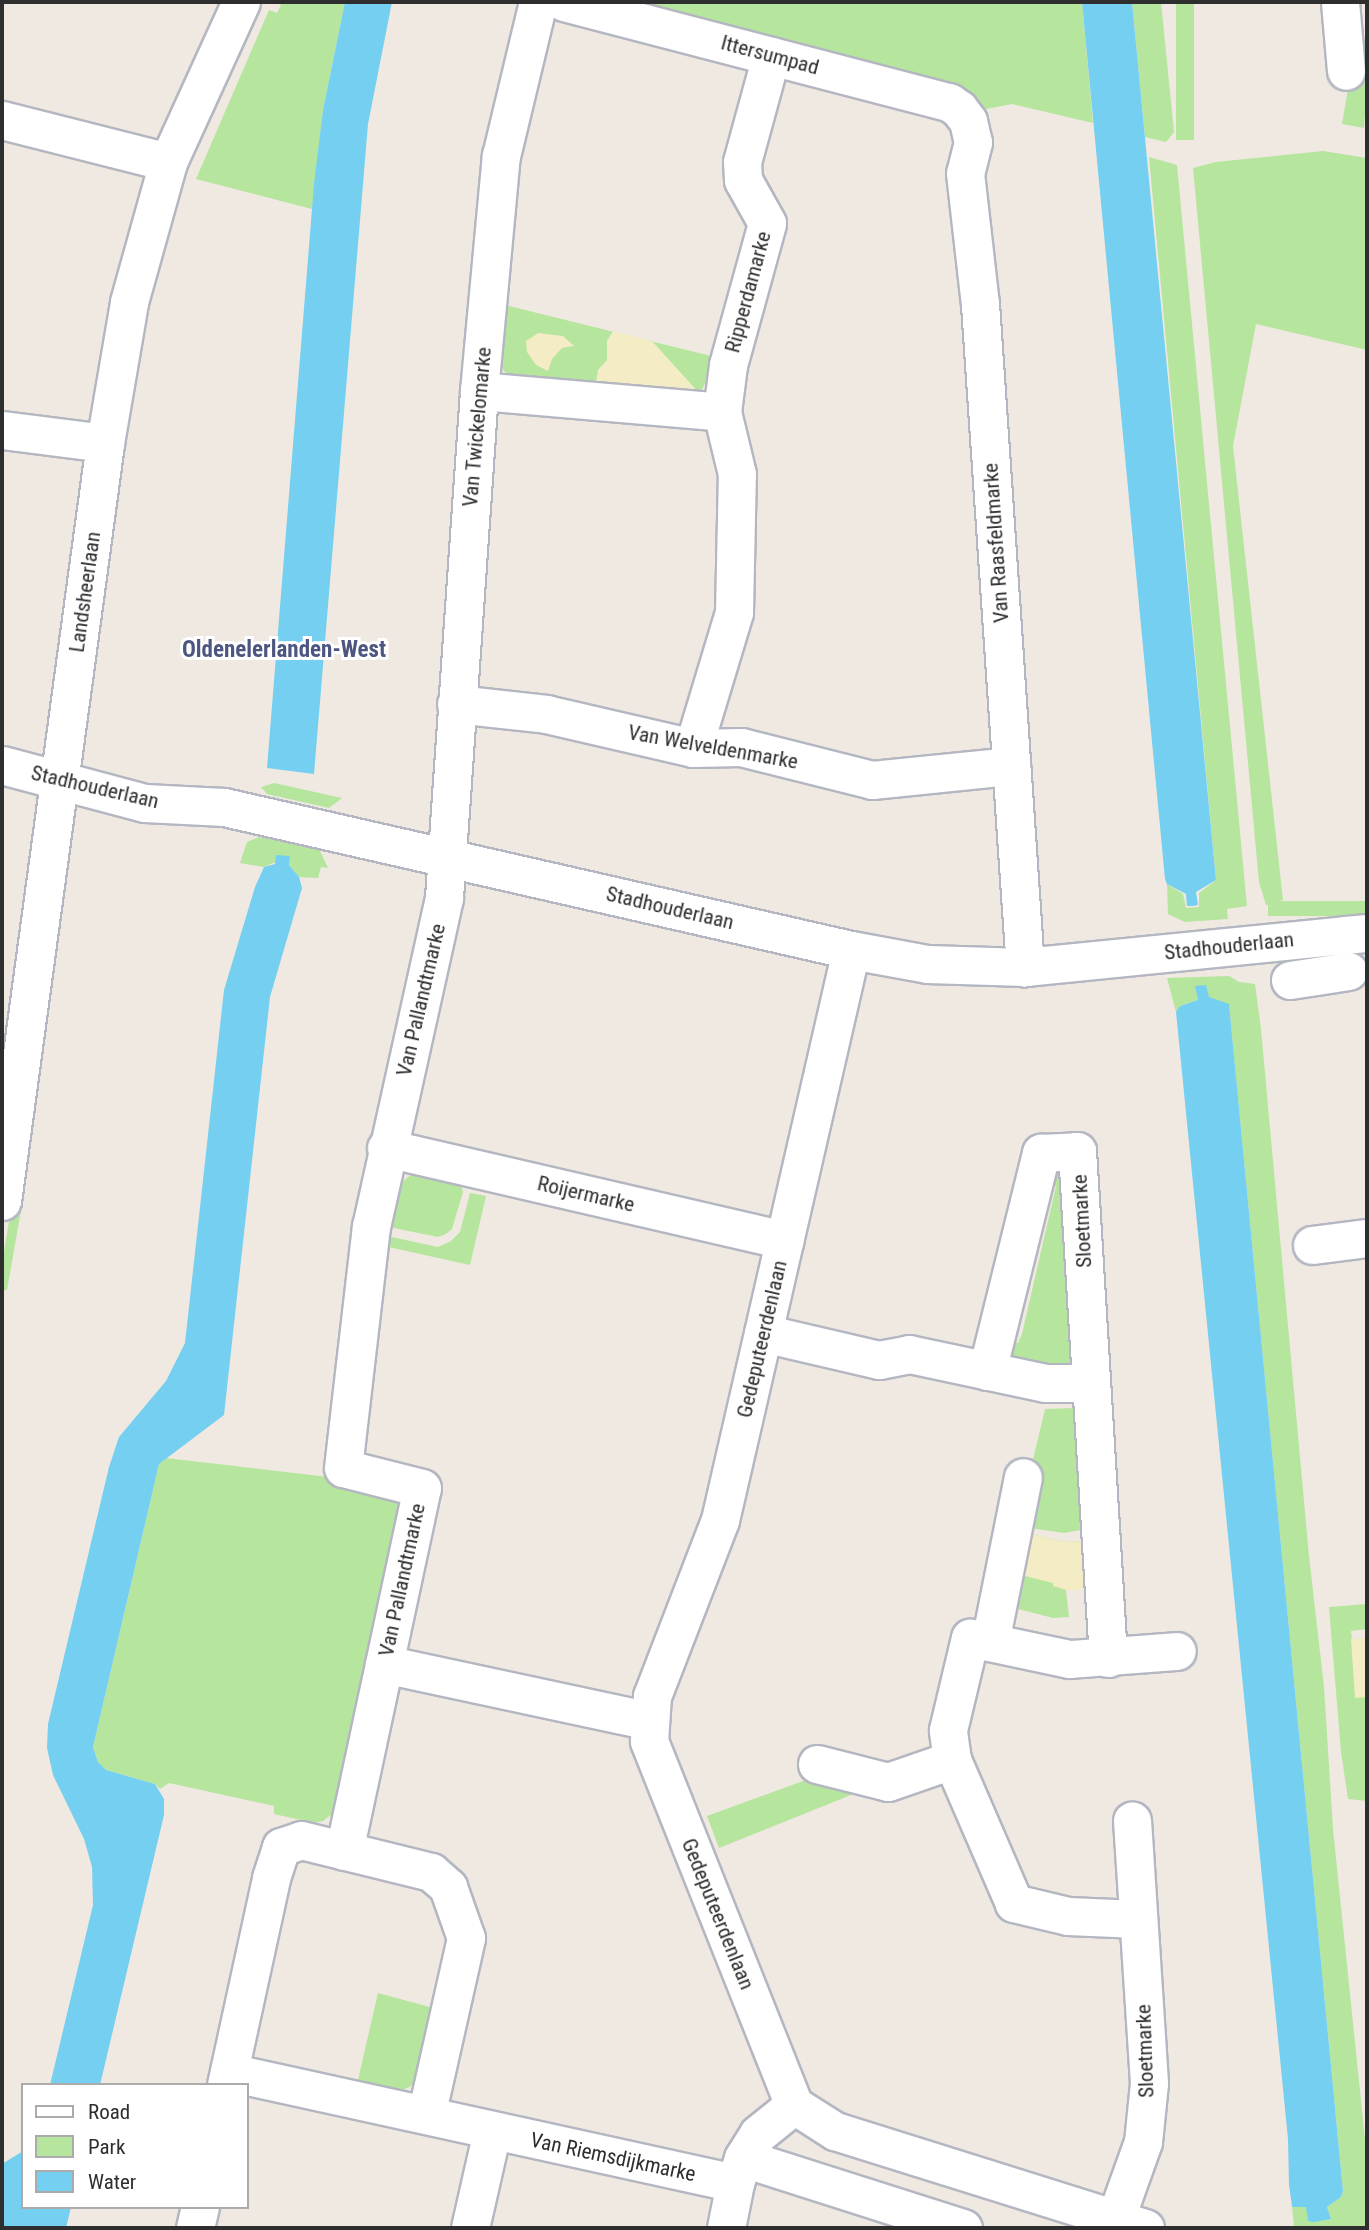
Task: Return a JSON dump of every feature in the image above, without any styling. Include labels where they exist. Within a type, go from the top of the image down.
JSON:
[{"type":"street","name":"Landsheerlaan","points":[[2,1201],[9,1091],[60,781],[105,443],[129,302],[168,162],[241,2]]},
{"type":"street","name":"Van Twickelomarke","points":[[447,857],[479,391],[500,156],[538,2]]},
{"type":"street","name":"Ittersumpad","points":[[564,2],[949,102],[959,109],[968,121]]},
{"type":"street","points":[[1340,2],[1346,71]]},
{"type":"street","name":"Ripperdamarke","points":[[694,748],[734,612],[737,474],[722,412],[728,365],[767,223],[743,180],[743,162],[771,56]]},
{"type":"street","points":[[2,120],[168,162]]},
{"type":"street","name":"Van Raasfeldmarke","points":[[968,121],[972,142],[965,173],[981,316],[1025,967]]},
{"type":"street","points":[[479,391],[722,412]]},
{"type":"street","points":[[2,430],[105,443]]},
{"type":"street","name":"Van Welveldenmarke","points":[[456,704],[546,714],[694,748],[741,747],[872,780],[1011,766]]},
{"type":"street","name":"Stadhouderlaan","points":[[2,765],[145,803],[224,807],[851,950],[927,964],[1025,967],[1357,934],[1358,971],[1290,980]]},
{"type":"street","name":"Van Pallandtmarke","points":[[344,1851],[422,1488],[343,1468],[371,1227],[386,1148],[444,897],[447,857]]},
{"type":"street","name":"Gedeputeerdenlaan","points":[[794,2105],[649,1741],[649,1721],[652,1696],[720,1520],[851,950]]},
{"type":"street","name":"Roijermarke","points":[[386,1148],[785,1240]]},
{"type":"street","name":"Sloetmarke","points":[[987,1371],[1041,1153],[1077,1151],[1108,1658]]},
{"type":"street","points":[[1312,1245],[1367,1238]]},
{"type":"street","points":[[763,1333],[879,1360],[909,1354],[1046,1383],[1091,1383]]},
{"type":"street","points":[[990,1642],[1023,1477]]},
{"type":"street","points":[[1138,1919],[1068,1916],[1014,1903],[951,1760],[948,1730],[970,1638],[1070,1659],[1177,1651]]},
{"type":"street","points":[[384,1664],[649,1721]]},
{"type":"street","points":[[817,1764],[888,1782],[951,1760]]},
{"type":"street","name":"Sloetmarke","points":[[1130,2224],[1149,2083],[1132,1821]]},
{"type":"street","points":[[228,2078],[271,1878],[281,1847],[302,1840],[431,1872],[448,1887],[466,1938],[426,2115]]},
{"type":"street","name":"Van Riemsdijkmarke","points":[[228,2078],[426,2115],[492,2131],[739,2171]]},
{"type":"street","points":[[726,2228],[739,2171],[758,2134],[794,2105],[835,2131],[1130,2224]]},
{"type":"street","points":[[470,2228],[492,2131]]},
{"type":"street","points":[[739,2171],[963,2228]]},
{"type":"street","points":[[195,2228],[200,2209]]},
{"type":"green space","points":[[275,2],[345,2],[323,110],[312,209],[196,179],[269,10],[277,13],[281,5]]},
{"type":"green space","points":[[609,2],[1082,2],[1093,123],[1012,104],[981,110]]},
{"type":"green space","points":[[1132,2],[1161,2],[1174,132],[1166,142],[1145,137]]},
{"type":"green space","points":[[1176,2],[1194,2],[1194,140],[1176,140]]},
{"type":"green space","points":[[1357,81],[1367,83],[1364,128],[1342,124],[1348,89]]},
{"type":"green space","points":[[1323,151],[1367,158],[1367,350],[1256,324],[1233,446],[1283,900],[1266,905],[1259,882],[1193,168],[1216,162]]},
{"type":"green space","points":[[1149,157],[1177,165],[1247,906],[1227,909],[1228,919],[1185,922],[1168,914],[1167,884],[1183,894],[1186,908],[1199,907],[1199,893],[1216,880]]},
{"type":"green space","points":[[505,305],[711,356],[705,383],[700,394],[512,379],[503,370]]},
{"type":"green space","points":[[274,783],[342,798],[329,808],[267,794],[261,787]]},
{"type":"green space","points":[[259,837],[319,849],[328,868],[321,867],[318,878],[299,877],[289,865],[290,856],[264,867],[240,863],[247,842]]},
{"type":"green space","points":[[1268,901],[1367,901],[1367,916],[1268,916]]},
{"type":"green space","points":[[1229,976],[1239,982],[1255,984],[1261,1029],[1309,1556],[1324,1687],[1333,1829],[1367,2159],[1367,2228],[1287,2228],[1294,2227],[1292,2207],[1307,2207],[1308,2221],[1331,2219],[1327,2207],[1341,2197],[1343,2191],[1229,1005],[1208,997],[1201,986],[1196,986],[1198,1000],[1180,1006],[1176,1012],[1167,978]]},
{"type":"green space","points":[[1055,1171],[1064,1173],[1072,1371],[1008,1359],[1011,1342],[1018,1343],[1022,1334],[1056,1186],[1043,1182]]},
{"type":"green space","points":[[411,1175],[461,1186],[463,1192],[452,1229],[446,1234],[438,1237],[389,1227],[400,1183]]},
{"type":"green space","points":[[470,1193],[486,1196],[470,1265],[384,1246],[387,1236],[438,1247],[451,1241],[460,1232]]},
{"type":"green space","points":[[13,1198],[23,1199],[7,1290],[2,1290],[2,1263]]},
{"type":"green space","points":[[1074,1408],[1086,1529],[1064,1533],[1030,1528],[1028,1481],[1045,1409]]},
{"type":"green space","points":[[166,1458],[328,1477],[398,1497],[402,1504],[336,1811],[323,1821],[314,1823],[274,1814],[274,1806],[169,1783],[160,1789],[155,1784],[106,1770],[98,1762],[93,1747],[159,1464]]},
{"type":"green space","points":[[1031,1534],[1064,1542],[1085,1541],[1090,1590],[1066,1590],[1069,1617],[1053,1618],[1014,1608]]},
{"type":"green space","points":[[1367,1604],[1367,1629],[1351,1631],[1352,1639],[1367,1638],[1367,1801],[1348,1799],[1341,1752],[1329,1607]]},
{"type":"green space","points":[[814,1777],[853,1786],[851,1795],[719,1848],[707,1816]]},
{"type":"green space","points":[[378,1993],[437,2009],[417,2083],[401,2091],[358,2080]]},
{"type":"sand","points":[[613,331],[652,341],[700,394],[599,388],[596,382],[598,370],[607,360],[607,341]]},
{"type":"sand","points":[[538,333],[563,336],[574,346],[562,348],[552,359],[548,371],[536,365],[527,352],[526,341]]},
{"type":"sand","points":[[1031,1534],[1064,1542],[1085,1541],[1090,1590],[1066,1590],[1053,1586],[1053,1583],[1021,1575]]},
{"type":"sand","points":[[1367,1638],[1367,1697],[1355,1698],[1351,1639]]},
{"type":"water","points":[[345,2],[392,2],[368,124],[314,774],[267,768],[314,184],[323,110]]},
{"type":"water","points":[[1082,2],[1132,2],[1216,880],[1196,892],[1198,905],[1193,906],[1187,906],[1186,894],[1167,884],[1165,879]]},
{"type":"water","points":[[276,855],[290,856],[289,865],[299,877],[302,888],[270,997],[224,1415],[159,1464],[93,1747],[98,1762],[106,1770],[155,1784],[164,1799],[164,1815],[100,2083],[50,2083],[93,1905],[92,1867],[84,1839],[53,1775],[47,1748],[48,1724],[109,1467],[119,1437],[166,1381],[185,1343],[224,990],[255,887],[264,867],[275,864]]},
{"type":"water","points":[[1206,985],[1209,997],[1229,1004],[1343,2191],[1341,2197],[1327,2207],[1331,2219],[1314,2222],[1308,2221],[1306,2207],[1292,2207],[1289,2184],[1288,2139],[1176,1012],[1180,1006],[1198,1000],[1195,986]]},
{"type":"water","points":[[21,2152],[21,2209],[71,2209],[66,2228],[2,2228],[2,2164]]},
{"type":"district","name":"Oldenelerlanden-West","points":[[284,650]]}]
